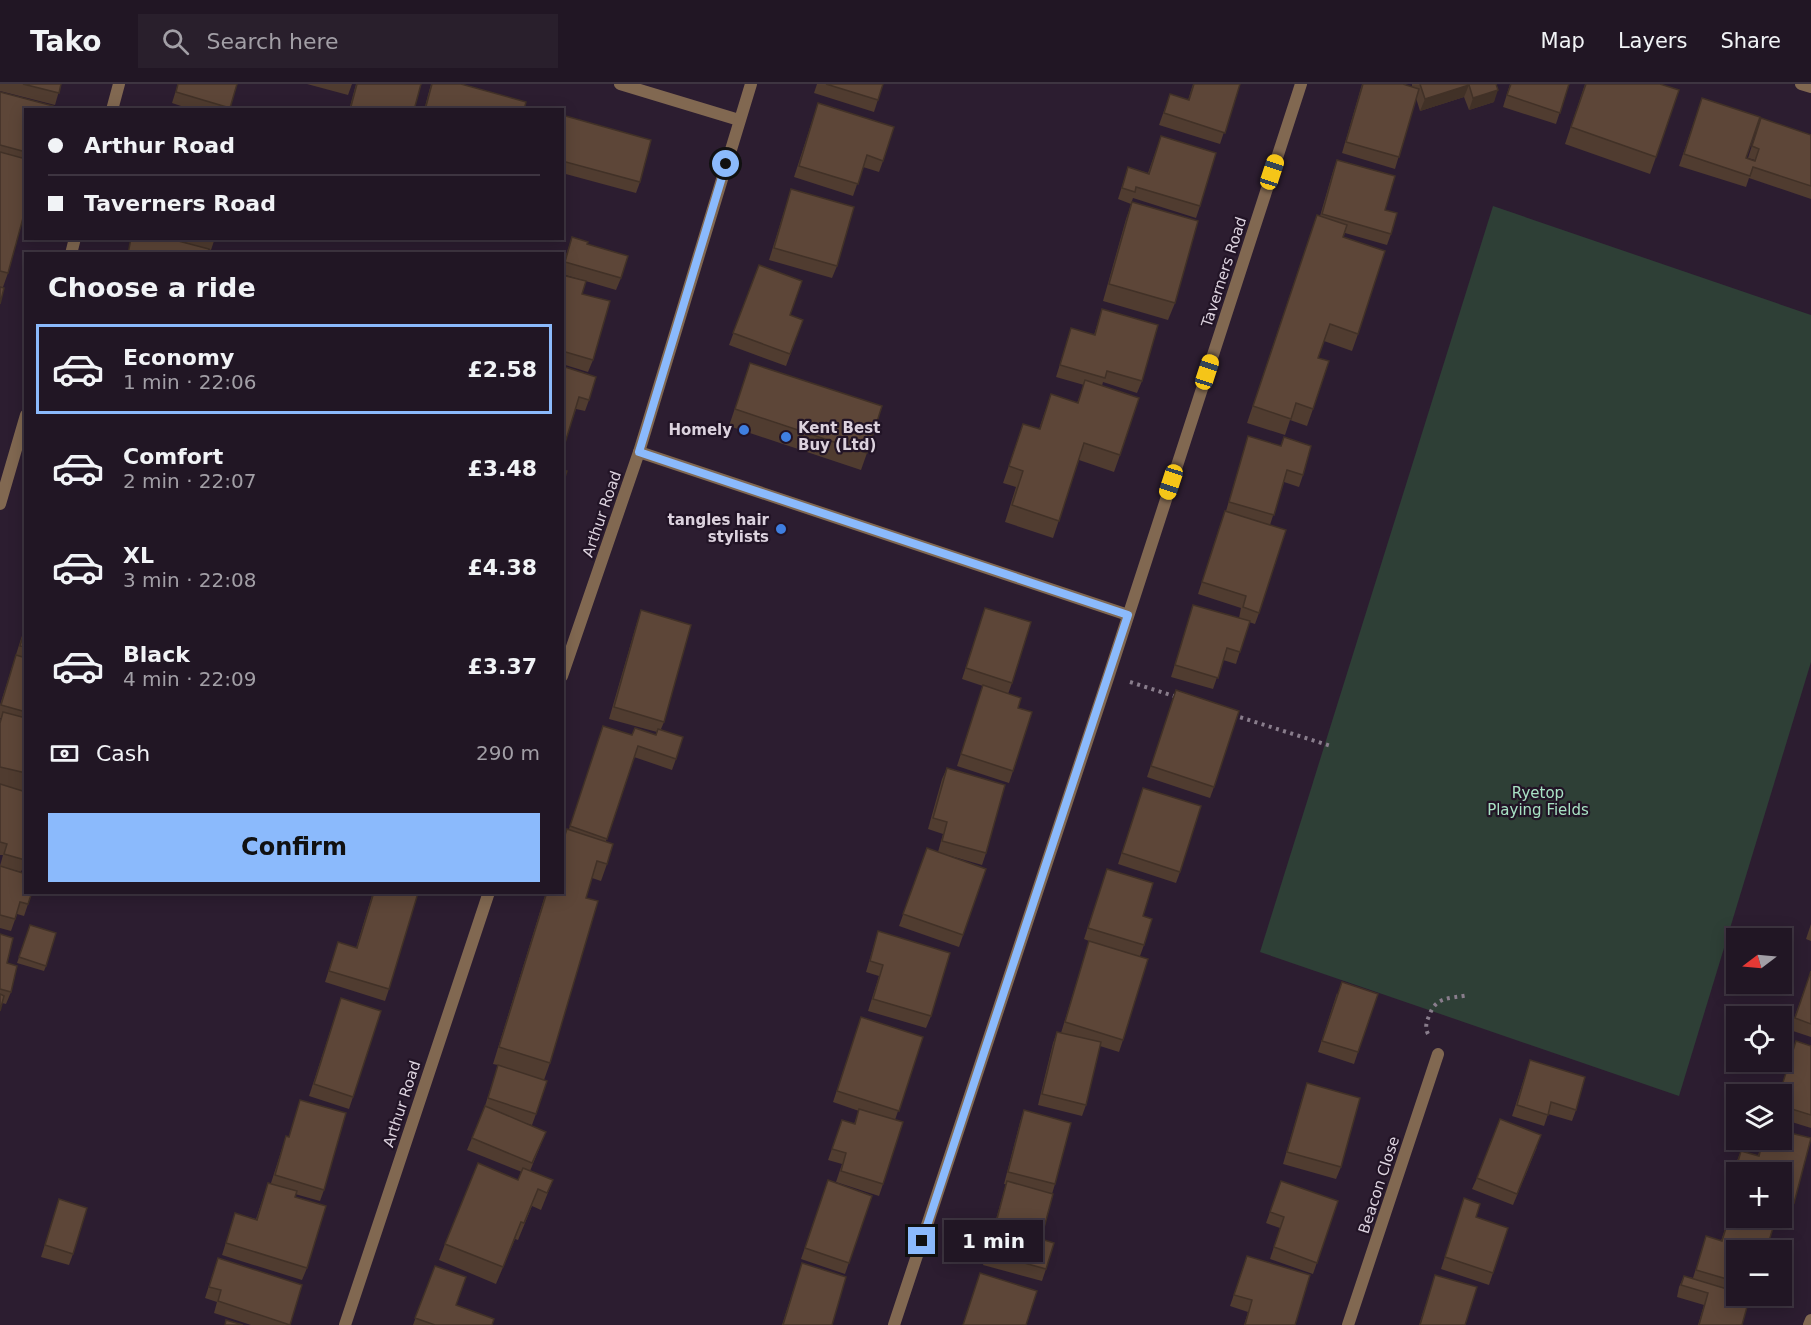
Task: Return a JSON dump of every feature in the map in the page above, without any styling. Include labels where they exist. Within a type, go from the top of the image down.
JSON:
[{"type":"street","points":[[113,108],[119,84]]},
{"type":"street","points":[[620,84],[739,120]]},
{"type":"street","name":"Arthur Road","points":[[564,670],[639,452],[751,84]]},
{"type":"street","name":"Taverners Road","points":[[894,1325],[1301,84]]},
{"type":"street","points":[[1801,84],[1811,87]]},
{"type":"street","points":[[0,504],[24,422]]},
{"type":"street","points":[[639,452],[1128,615]]},
{"type":"street","name":"Arthur Road","points":[[345,1325],[488,894]]},
{"type":"street","name":"Beacon Close","points":[[1348,1325],[1438,1054]]},
{"type":"street","points":[[1809,1325],[1811,1320]]},
{"type":"path","points":[[1109,675],[1187,700]]},
{"type":"path","points":[[1231,714],[1331,746]]},
{"type":"path","points":[[1438,1054],[1426,1030],[1432,1006],[1442,999],[1468,995]]},
{"type":"green space","name":"Ryetop Playing Fields","points":[[1493,206],[1811,315],[1811,662],[1730,928],[1726,928],[1726,941],[1679,1096],[1260,952]]},
{"type":"building","points":[[23,84],[61,84],[59,93]]},
{"type":"building","points":[[178,84],[237,84],[230,108],[176,92]]},
{"type":"building","points":[[357,84],[421,84],[415,108],[351,108]]},
{"type":"building","points":[[432,84],[461,84],[526,102],[524,108],[426,108]]},
{"type":"building","points":[[826,84],[883,84],[878,100]]},
{"type":"building","points":[[1194,84],[1240,84],[1225,133],[1164,113],[1170,94],[1189,100]]},
{"type":"building","points":[[1363,84],[1403,84],[1419,89],[1399,157],[1346,142]]},
{"type":"building","points":[[1420,84],[1496,84],[1498,90],[1473,98],[1469,85],[1425,99]]},
{"type":"building","points":[[1511,84],[1569,84],[1560,113],[1507,95]]},
{"type":"building","points":[[1586,84],[1660,84],[1679,90],[1656,157],[1571,127]]},
{"type":"building","points":[[0,92],[53,106],[52,108],[24,108],[24,151],[0,145]]},
{"type":"building","points":[[1702,98],[1760,117],[1746,158],[1755,161],[1759,149],[1752,146],[1761,118],[1811,135],[1811,186],[1753,167],[1750,176],[1684,154]]},
{"type":"building","points":[[818,103],[894,127],[883,161],[867,155],[858,184],[799,166]]},
{"type":"building","points":[[564,116],[651,140],[640,182],[564,162]]},
{"type":"building","points":[[1161,136],[1216,153],[1200,206],[1136,187],[1135,192],[1122,188],[1128,167],[1149,174]]},
{"type":"building","points":[[0,152],[24,158],[24,214],[8,273],[0,271]]},
{"type":"building","points":[[1337,160],[1395,176],[1385,210],[1397,213],[1391,234],[1322,214]]},
{"type":"building","points":[[791,189],[854,207],[837,266],[774,248]]},
{"type":"building","points":[[1132,202],[1198,221],[1175,303],[1109,284]]},
{"type":"building","points":[[1317,215],[1347,225],[1343,237],[1385,251],[1358,334],[1330,324],[1318,358],[1329,361],[1313,409],[1296,403],[1291,419],[1253,406]]},
{"type":"building","points":[[572,237],[588,242],[587,244],[628,256],[621,278],[565,262]]},
{"type":"building","points":[[131,240],[175,240],[209,249],[208,252],[128,252]]},
{"type":"building","points":[[759,265],[802,281],[790,315],[803,320],[790,354],[733,333]]},
{"type":"building","points":[[564,276],[586,281],[582,294],[610,301],[593,360],[564,352]]},
{"type":"building","points":[[0,287],[4,288],[0,304]]},
{"type":"building","points":[[1102,309],[1158,325],[1142,381],[1107,371],[1105,378],[1060,365],[1071,328],[1095,335]]},
{"type":"building","points":[[750,363],[882,406],[867,453],[735,409]]},
{"type":"building","points":[[564,367],[596,377],[589,400],[579,397],[565,443]]},
{"type":"building","points":[[1085,380],[1139,398],[1120,455],[1084,443],[1059,521],[1012,505],[1023,471],[1009,466],[1023,424],[1040,429],[1051,394],[1078,403]]},
{"type":"building","points":[[1248,436],[1281,446],[1284,437],[1311,446],[1303,475],[1287,470],[1274,515],[1229,502]]},
{"type":"building","points":[[1225,511],[1286,530],[1259,613],[1243,607],[1246,596],[1202,582]]},
{"type":"building","points":[[1193,605],[1250,621],[1240,652],[1227,648],[1218,678],[1175,665]]},
{"type":"building","points":[[985,608],[1031,622],[1012,683],[966,668]]},
{"type":"building","points":[[641,610],[691,625],[664,722],[614,707]]},
{"type":"building","points":[[24,633],[24,647],[20,646]]},
{"type":"building","points":[[16,655],[24,657],[24,711],[1,705]]},
{"type":"building","points":[[983,685],[1021,698],[1018,708],[1032,712],[1013,771],[961,754]]},
{"type":"building","points":[[1176,690],[1239,711],[1214,787],[1151,766]]},
{"type":"building","points":[[3,712],[24,717],[24,773],[0,767],[0,723]]},
{"type":"building","points":[[603,726],[632,735],[635,728],[656,735],[658,729],[683,737],[676,759],[638,746],[607,839],[570,826]]},
{"type":"building","points":[[947,768],[1005,785],[986,853],[942,841],[947,822],[933,818]]},
{"type":"building","points":[[0,784],[24,791],[24,860],[4,854],[7,844],[0,842]]},
{"type":"building","points":[[1143,788],[1201,806],[1180,872],[1122,853]]},
{"type":"building","points":[[567,829],[613,844],[607,864],[597,861],[586,898],[598,901],[550,1063],[499,1047],[546,894],[564,894],[564,838]]},
{"type":"building","points":[[927,848],[986,869],[963,935],[903,914]]},
{"type":"building","points":[[0,866],[24,873],[24,894],[31,894],[28,904],[20,902],[15,919],[0,915]]},
{"type":"building","points":[[1107,869],[1153,883],[1143,916],[1152,919],[1144,945],[1088,928]]},
{"type":"building","points":[[373,894],[418,894],[389,989],[329,971],[338,942],[357,948]]},
{"type":"building","points":[[30,925],[56,933],[46,966],[19,957]]},
{"type":"building","points":[[878,931],[950,953],[931,1016],[873,999],[883,965],[870,961]]},
{"type":"building","points":[[0,934],[13,938],[7,963],[17,966],[11,992],[0,989]]},
{"type":"building","points":[[1089,941],[1148,959],[1123,1040],[1065,1022]]},
{"type":"building","points":[[1811,971],[1811,1024],[1795,1018]]},
{"type":"building","points":[[1342,982],[1378,994],[1358,1052],[1322,1041]]},
{"type":"building","points":[[0,994],[4,996],[0,1011]]},
{"type":"building","points":[[341,998],[381,1011],[353,1097],[314,1084]]},
{"type":"building","points":[[861,1017],[923,1037],[899,1111],[837,1091]]},
{"type":"building","points":[[1057,1032],[1101,1042],[1086,1105],[1042,1094]]},
{"type":"building","points":[[1796,1041],[1811,1046],[1811,1115],[1792,1109],[1792,1084],[1782,1084],[1786,1072],[1792,1072],[1792,1054]]},
{"type":"building","points":[[1530,1060],[1585,1077],[1576,1110],[1551,1102],[1548,1115],[1517,1105]]},
{"type":"building","points":[[498,1065],[547,1081],[536,1114],[488,1098]]},
{"type":"building","points":[[1307,1083],[1360,1098],[1341,1167],[1287,1152]]},
{"type":"building","points":[[300,1100],[346,1113],[324,1190],[275,1175],[286,1136],[289,1137]]},
{"type":"building","points":[[485,1106],[546,1132],[532,1163],[472,1138]]},
{"type":"building","points":[[859,1109],[903,1122],[883,1184],[841,1171],[846,1153],[832,1149],[842,1120],[855,1124]]},
{"type":"building","points":[[1024,1110],[1071,1123],[1055,1184],[1008,1172]]},
{"type":"building","points":[[1500,1119],[1541,1135],[1517,1194],[1477,1178]]},
{"type":"building","points":[[1792,1133],[1811,1138],[1794,1203],[1792,1202],[1792,1162],[1738,1162],[1741,1151],[1759,1156],[1760,1150],[1792,1150]]},
{"type":"building","points":[[478,1163],[518,1180],[523,1168],[553,1180],[547,1193],[538,1189],[524,1223],[521,1222],[503,1267],[445,1244]]},
{"type":"building","points":[[828,1180],[872,1196],[849,1263],[805,1248]]},
{"type":"building","points":[[1007,1181],[1053,1194],[1041,1239],[1054,1243],[1046,1269],[988,1253]]},
{"type":"building","points":[[1281,1181],[1338,1201],[1317,1263],[1274,1247],[1284,1217],[1270,1212]]},
{"type":"building","points":[[268,1183],[297,1191],[295,1197],[326,1206],[307,1268],[226,1243],[235,1213],[257,1220]]},
{"type":"building","points":[[1464,1198],[1480,1204],[1476,1217],[1508,1228],[1493,1273],[1445,1257]]},
{"type":"building","points":[[59,1199],[87,1208],[73,1254],[45,1245]]},
{"type":"building","points":[[1726,1228],[1773,1228],[1769,1240],[1726,1240],[1726,1279],[1696,1270],[1706,1236],[1722,1241]]},
{"type":"building","points":[[1247,1256],[1310,1275],[1295,1325],[1245,1325],[1252,1300],[1234,1295]]},
{"type":"building","points":[[218,1258],[302,1285],[290,1325],[218,1301],[221,1290],[209,1287]]},
{"type":"building","points":[[802,1263],[846,1277],[832,1325],[783,1325]]},
{"type":"building","points":[[435,1266],[466,1277],[456,1305],[494,1319],[492,1325],[435,1325],[415,1318]]},
{"type":"building","points":[[980,1273],[1037,1291],[1026,1325],[963,1325]]},
{"type":"building","points":[[1435,1275],[1477,1287],[1465,1325],[1420,1325]]},
{"type":"building","points":[[1684,1276],[1726,1289],[1726,1306],[1747,1306],[1742,1325],[1699,1325],[1708,1293],[1681,1285]]},
{"type":"building","points":[[226,1320],[243,1325],[225,1325]]},
{"type":"place","name":"Homely","points":[[744,430]]},
{"type":"place","name":"Kent Best Buy (Ltd)","points":[[786,437]]},
{"type":"place","name":"tangles hair stylists","points":[[781,529]]},
{"type":"route","points":[[726,164],[639,452],[1128,615],[922,1241]]}]
